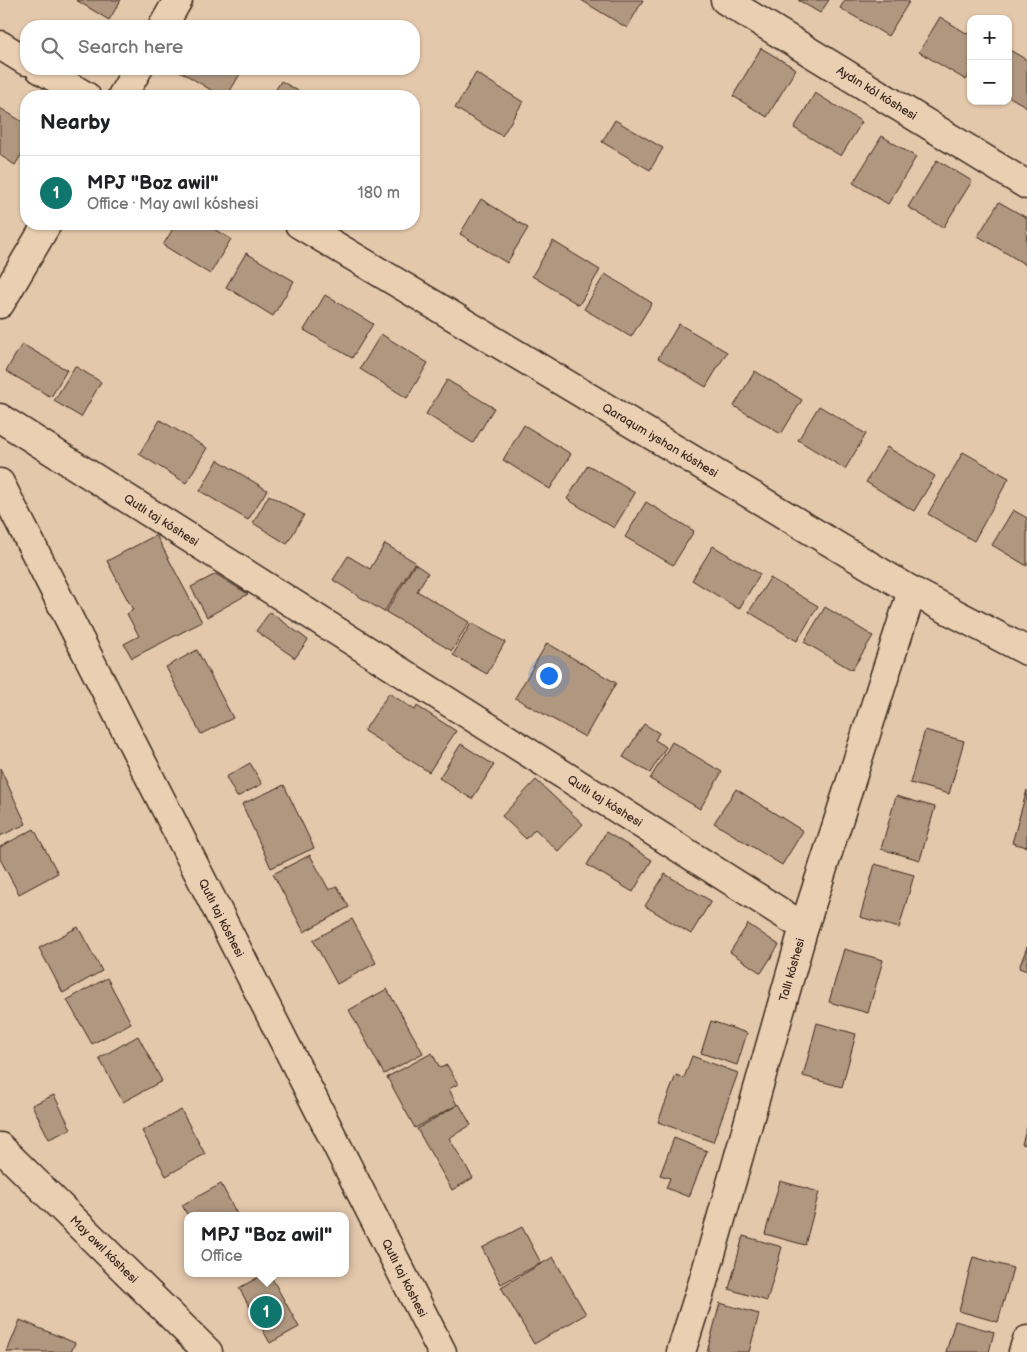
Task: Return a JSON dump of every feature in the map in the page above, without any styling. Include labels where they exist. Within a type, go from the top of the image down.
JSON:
[{"type":"street","points":[[166,20],[178,0]]},
{"type":"street","name":"Aydın kól kóshesi","points":[[725,0],[1027,185]]},
{"type":"street","points":[[0,45],[20,57]]},
{"type":"street","points":[[50,75],[76,90]]},
{"type":"street","points":[[126,90],[134,75]]},
{"type":"street","points":[[0,304],[43,230]]},
{"type":"street","name":"Qaraqum iyshan kóshesi","points":[[309,230],[912,591],[1027,651]]},
{"type":"street","name":"Qutlı taj kóshesi","points":[[0,418],[804,927]]},
{"type":"street","name":"Qutlı taj kóshesi","points":[[0,483],[442,1352]]},
{"type":"street","name":"Tallı kóshesi","points":[[681,1352],[706,1272],[804,927],[912,591]]},
{"type":"street","name":"May awıl kóshesi","points":[[0,1147],[208,1352]]},
{"type":"street","points":[[1023,1352],[1027,1340]]},
{"type":"building","points":[[76,0],[121,0],[109,20]]},
{"type":"building","points":[[581,0],[643,0],[627,28]]},
{"type":"building","points":[[798,0],[829,0],[820,13]]},
{"type":"building","points":[[845,0],[906,0],[909,2],[888,36],[840,8]]},
{"type":"building","points":[[940,17],[967,34],[967,79],[966,80],[919,52]]},
{"type":"building","points":[[761,48],[796,69],[767,117],[733,96]]},
{"type":"building","points":[[1012,51],[1027,60],[1027,107],[1012,98]]},
{"type":"building","points":[[476,73],[523,102],[502,136],[455,108]]},
{"type":"building","points":[[186,75],[239,75],[231,90],[211,90]]},
{"type":"building","points":[[281,81],[297,90],[276,90]]},
{"type":"building","points":[[815,93],[862,122],[841,156],[794,128]]},
{"type":"building","points":[[0,108],[20,120],[20,157],[15,165],[0,155]]},
{"type":"building","points":[[615,120],[663,148],[650,170],[602,142]]},
{"type":"building","points":[[882,136],[916,157],[888,204],[853,183]]},
{"type":"building","points":[[937,160],[972,181],[943,228],[908,207]]},
{"type":"building","points":[[481,199],[528,228],[507,263],[460,234]]},
{"type":"building","points":[[999,202],[1027,218],[1026,265],[978,236]]},
{"type":"building","points":[[172,230],[215,230],[231,239],[210,274],[163,245]]},
{"type":"building","points":[[553,241],[600,270],[579,305],[532,276]]},
{"type":"building","points":[[246,253],[294,281],[273,316],[226,287]]},
{"type":"building","points":[[605,274],[652,303],[631,337],[584,309]]},
{"type":"building","points":[[325,295],[373,324],[352,358],[304,330]]},
{"type":"building","points":[[679,324],[727,352],[706,387],[658,358]]},
{"type":"building","points":[[381,334],[428,363],[407,398],[360,369]]},
{"type":"building","points":[[22,344],[67,370],[51,397],[6,371]]},
{"type":"building","points":[[75,366],[101,382],[81,417],[54,401]]},
{"type":"building","points":[[755,371],[802,400],[781,434],[734,406]]},
{"type":"building","points":[[447,380],[494,408],[473,443],[426,414]]},
{"type":"building","points":[[819,406],[866,434],[845,469],[798,440]]},
{"type":"building","points":[[160,420],[207,448],[186,483],[139,454]]},
{"type":"building","points":[[524,425],[571,454],[550,489],[503,460]]},
{"type":"building","points":[[887,447],[935,476],[914,511],[866,482]]},
{"type":"building","points":[[963,452],[1009,478],[974,541],[928,514]]},
{"type":"building","points":[[218,460],[267,490],[248,520],[200,491]]},
{"type":"building","points":[[588,465],[635,493],[614,528],[567,499]]},
{"type":"building","points":[[269,495],[304,515],[287,544],[253,523]]},
{"type":"building","points":[[646,502],[694,531],[673,565],[625,537]]},
{"type":"building","points":[[1013,510],[1027,518],[1027,566],[992,545]]},
{"type":"building","points":[[156,535],[202,622],[132,658],[124,644],[139,636],[127,614],[133,610],[107,561]]},
{"type":"building","points":[[385,544],[415,562],[384,612],[333,580],[348,556],[370,569]]},
{"type":"building","points":[[713,546],[760,574],[739,609],[692,580]]},
{"type":"building","points":[[415,564],[428,573],[417,591],[469,622],[452,651],[386,612]]},
{"type":"building","points":[[216,574],[248,594],[207,617],[191,587]]},
{"type":"building","points":[[770,578],[818,606],[797,641],[749,612]]},
{"type":"building","points":[[825,607],[873,636],[852,670],[804,642]]},
{"type":"building","points":[[270,612],[308,640],[295,658],[256,631]]},
{"type":"building","points":[[471,623],[505,642],[487,674],[453,655]]},
{"type":"building","points":[[547,643],[616,683],[585,737],[515,698]]},
{"type":"building","points":[[197,650],[233,718],[201,734],[166,667]]},
{"type":"building","points":[[389,693],[415,710],[417,706],[456,731],[429,772],[364,731]]},
{"type":"building","points":[[644,724],[659,733],[655,740],[666,747],[650,773],[623,757]]},
{"type":"building","points":[[925,730],[964,741],[949,794],[910,783]]},
{"type":"building","points":[[672,742],[722,772],[700,809],[650,779]]},
{"type":"building","points":[[461,744],[494,765],[472,799],[439,778]]},
{"type":"building","points":[[250,763],[262,784],[237,797],[226,777]]},
{"type":"building","points":[[0,768],[26,824],[0,836]]},
{"type":"building","points":[[536,780],[583,824],[558,851],[535,829],[526,839],[502,816]]},
{"type":"building","points":[[284,785],[314,848],[271,868],[242,804]]},
{"type":"building","points":[[736,789],[803,831],[782,865],[714,823]]},
{"type":"building","points":[[1027,790],[1027,847],[1012,843]]},
{"type":"building","points":[[896,796],[935,807],[920,860],[881,849]]},
{"type":"building","points":[[34,829],[58,873],[19,894],[0,859],[0,847]]},
{"type":"building","points":[[606,832],[652,860],[633,892],[587,865]]},
{"type":"building","points":[[310,855],[329,890],[337,886],[349,907],[304,932],[273,874]]},
{"type":"building","points":[[875,864],[914,875],[899,928],[860,917]]},
{"type":"building","points":[[665,874],[711,901],[691,934],[645,906]]},
{"type":"building","points":[[352,919],[376,963],[337,984],[313,940]]},
{"type":"building","points":[[748,924],[779,945],[761,973],[730,952]]},
{"type":"building","points":[[78,927],[102,971],[63,993],[39,948]]},
{"type":"building","points":[[1027,947],[1027,971],[1019,968]]},
{"type":"building","points":[[844,949],[883,960],[868,1013],[829,1002]]},
{"type":"building","points":[[107,978],[131,1023],[92,1044],[67,1000]]},
{"type":"building","points":[[387,989],[423,1053],[384,1074],[349,1010]]},
{"type":"building","points":[[711,1021],[747,1033],[737,1065],[701,1053]]},
{"type":"building","points":[[817,1023],[856,1034],[842,1087],[803,1076]]},
{"type":"building","points":[[138,1036],[162,1081],[123,1102],[99,1058]]},
{"type":"building","points":[[432,1053],[440,1068],[447,1065],[458,1084],[449,1089],[457,1105],[415,1128],[387,1077]]},
{"type":"building","points":[[692,1056],[738,1073],[713,1142],[658,1122],[676,1075],[684,1078]]},
{"type":"building","points":[[54,1095],[71,1129],[49,1139],[32,1105]]},
{"type":"building","points":[[459,1104],[471,1125],[449,1138],[473,1178],[452,1190],[417,1129]]},
{"type":"building","points":[[181,1110],[205,1154],[166,1176],[142,1131]]},
{"type":"building","points":[[1027,1127],[1027,1145],[1022,1144]]},
{"type":"building","points":[[674,1138],[707,1151],[689,1197],[666,1188],[670,1178],[660,1175]]},
{"type":"building","points":[[780,1181],[819,1192],[805,1245],[765,1234]]},
{"type":"building","points":[[221,1184],[236,1212],[186,1212],[182,1205]]},
{"type":"building","points":[[522,1227],[541,1263],[501,1284],[482,1248]]},
{"type":"building","points":[[743,1236],[782,1247],[767,1301],[729,1289]]},
{"type":"building","points":[[553,1257],[586,1314],[534,1344],[501,1287]]},
{"type":"building","points":[[973,1257],[1013,1268],[998,1322],[959,1311]]},
{"type":"building","points":[[259,1277],[271,1277],[299,1327],[270,1343],[239,1288]]},
{"type":"building","points":[[720,1303],[759,1314],[749,1352],[707,1352]]},
{"type":"building","points":[[20,1320],[75,1343],[71,1352],[7,1352]]},
{"type":"building","points":[[955,1321],[994,1332],[989,1352],[946,1352]]},
{"type":"place","name":"MPJ \"Boz awil\"","points":[[266,1312]]}]
